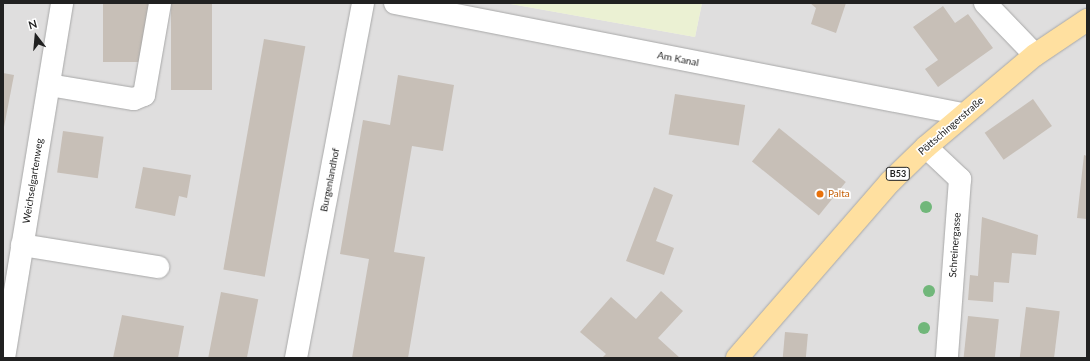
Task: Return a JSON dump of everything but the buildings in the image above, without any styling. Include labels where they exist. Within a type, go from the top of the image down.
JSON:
[{"type":"main road","name":"Pöttschingerstraße","points":[[737,358],[890,182],[926,147],[962,114],[1036,55],[1087,20]]},
{"type":"street","name":"Weichselgartenweg","points":[[4,358],[62,3]]},
{"type":"street","points":[[49,85],[134,100],[144,95],[160,3]]},
{"type":"street","name":"Burgenlandhof","points":[[296,358],[363,3]]},
{"type":"street","name":"Am Kanal","points":[[395,3],[962,114]]},
{"type":"street","points":[[985,3],[1036,55]]},
{"type":"street","name":"Schreinergasse","points":[[926,147],[960,179],[947,358]]},
{"type":"street","points":[[22,245],[158,267]]},
{"type":"shaded area","points":[[3,3],[505,3],[695,37],[702,3],[1087,3],[1087,358],[3,358]]},
{"type":"green space","points":[[505,3],[702,3],[695,37]]},
{"type":"place","name":"Palta","points":[[820,194]]}]
